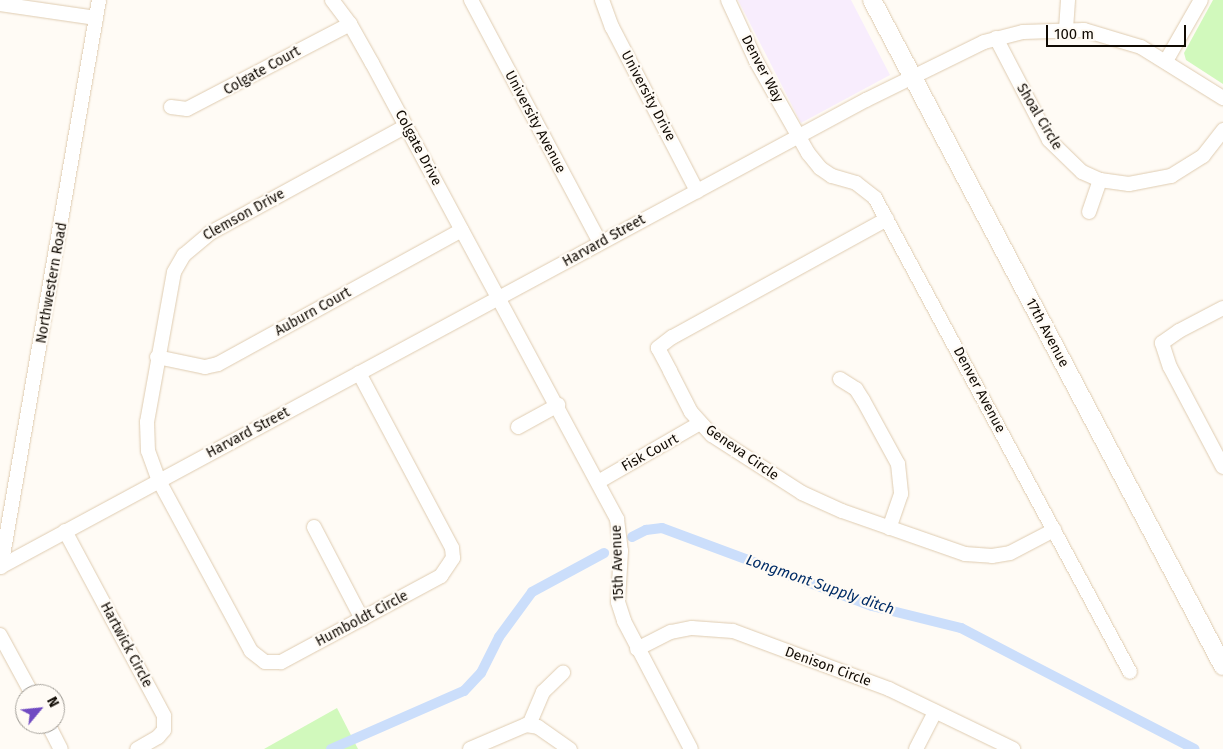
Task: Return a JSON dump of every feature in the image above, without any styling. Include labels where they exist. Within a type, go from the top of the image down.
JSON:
[{"type":"main road","name":"17th Avenue","points":[[872,0],[1223,666]]},
{"type":"street","name":"Northwestern Road","points":[[1,567],[99,0]]},
{"type":"street","name":"Colgate Drive","points":[[332,0],[350,24],[499,300]]},
{"type":"street","name":"University Avenue","points":[[472,0],[600,243]]},
{"type":"street","name":"University Drive","points":[[602,0],[612,27],[697,191]]},
{"type":"street","name":"Denver Way","points":[[728,0],[756,61],[799,137]]},
{"type":"street","points":[[1066,29],[1068,0]]},
{"type":"street","points":[[1166,61],[1202,0]]},
{"type":"street","points":[[0,4],[96,18]]},
{"type":"street","name":"Colgate Court","points":[[171,107],[187,109],[350,24]]},
{"type":"street","name":"Harvard Street","points":[[1,567],[912,76],[996,38],[1066,29],[1117,38],[1166,61],[1223,98]]},
{"type":"street","name":"Shoal Circle","points":[[996,38],[1049,140],[1082,172],[1100,180],[1129,184],[1171,176],[1203,156],[1223,130]]},
{"type":"street","name":"Clemson Drive","points":[[159,481],[148,451],[146,430],[174,272],[198,241],[406,126]]},
{"type":"street","name":"Denver Avenue","points":[[799,137],[820,168],[868,190],[887,219],[1130,672]]},
{"type":"street","points":[[1089,212],[1100,180]]},
{"type":"street","name":"Geneva Circle","points":[[887,219],[699,321],[658,348],[700,423],[745,459],[802,493],[946,550],[992,556],[1026,546],[1054,530]]},
{"type":"street","name":"Auburn Court","points":[[158,357],[205,367],[218,364],[462,230]]},
{"type":"street","name":"15th Avenue","points":[[499,300],[558,405],[617,519],[621,551],[618,602],[637,649],[691,749]]},
{"type":"street","points":[[1223,308],[1179,330],[1162,343],[1170,367],[1223,467]]},
{"type":"street","name":"Humboldt Circle","points":[[159,481],[256,657],[265,662],[281,662],[362,619],[441,576],[453,558],[452,548],[359,374]]},
{"type":"street","points":[[840,379],[856,389],[898,464],[902,494],[889,528]]},
{"type":"street","points":[[518,427],[558,405]]},
{"type":"street","name":"Fisk Court","points":[[598,482],[700,423]]},
{"type":"street","points":[[314,527],[362,619]]},
{"type":"street","name":"Hartwick Circle","points":[[65,531],[164,716],[164,730],[158,737],[136,749]]},
{"type":"street","name":"Denison Circle","points":[[637,649],[671,632],[692,628],[733,631],[889,689],[1013,749]]},
{"type":"street","points":[[0,634],[27,684]]},
{"type":"street","points":[[529,725],[543,692],[563,673]]},
{"type":"street","points":[[916,749],[935,712]]},
{"type":"street","points":[[470,749],[529,725],[538,727],[570,749]]},
{"type":"street","points":[[53,734],[61,749]]},
{"type":"shaded area","points":[[738,0],[851,0],[890,75],[801,123]]},
{"type":"green space","points":[[1213,0],[1223,0],[1223,84],[1186,60],[1184,53]]},
{"type":"green space","points":[[337,708],[358,749],[264,749]]},
{"type":"waterway","name":"Longmont Supply ditch","points":[[632,537],[646,530],[662,528],[872,606],[961,628],[1194,749]]},
{"type":"waterway","name":"Longmont Supply ditch","points":[[331,749],[464,691],[481,673],[499,637],[532,592],[604,553]]}]
